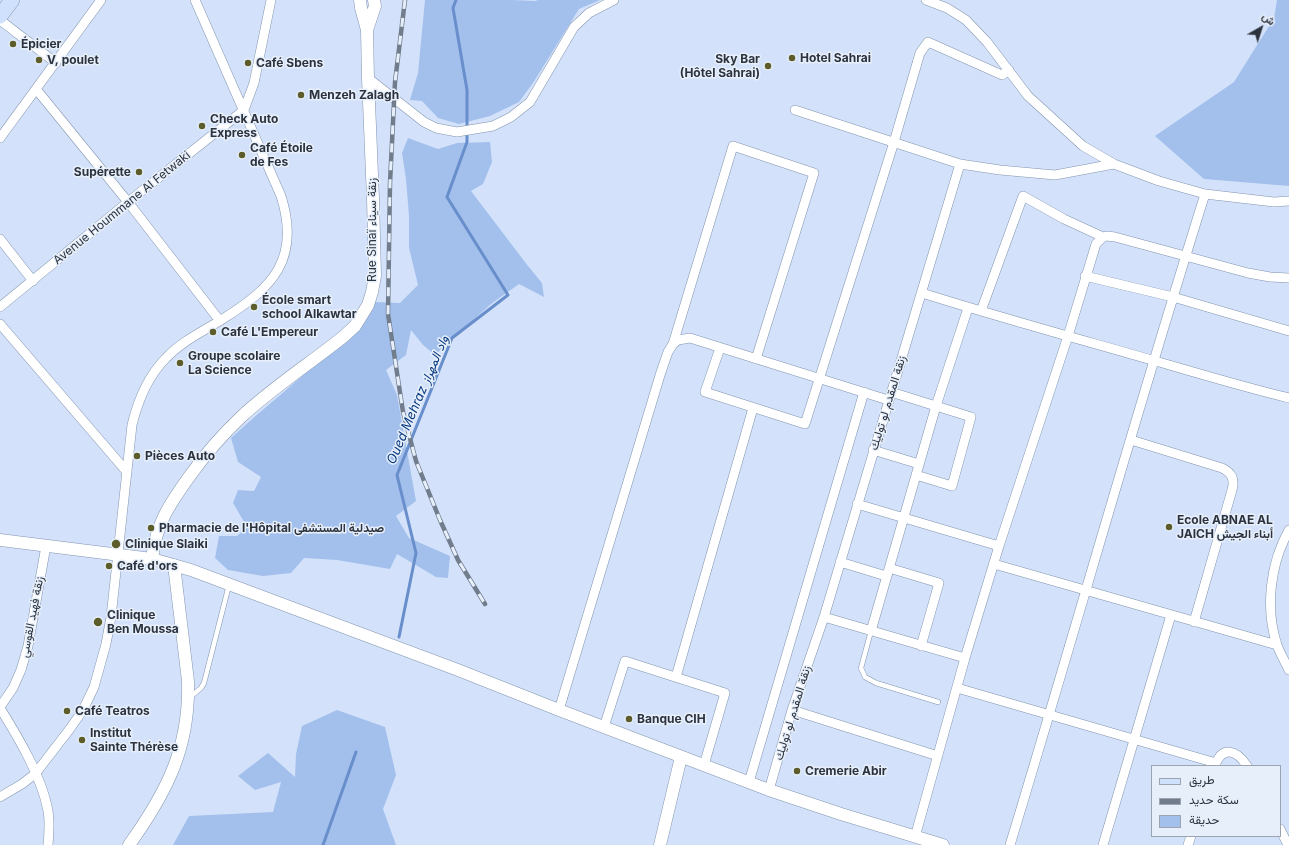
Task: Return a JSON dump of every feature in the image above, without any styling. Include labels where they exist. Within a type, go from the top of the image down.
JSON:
[{"type":"main road","points":[[0,16],[12,0]]},
{"type":"street","points":[[0,138],[101,0]]},
{"type":"street","points":[[0,797],[22,784],[35,774],[83,710],[94,687],[106,644],[118,554],[132,425],[136,408],[143,391],[165,358],[179,346],[237,310],[258,294],[273,277],[282,262],[287,245],[288,229],[286,212],[281,196],[195,0]]},
{"type":"street","points":[[244,110],[254,83],[270,0]]},
{"type":"street","name":"Rue Sinaï زنقة سيناء","points":[[152,559],[157,531],[162,518],[184,484],[214,447],[240,418],[258,402],[343,337],[355,326],[368,306],[375,276],[373,199],[367,30],[360,0]]},
{"type":"street","name":"Rue Sinaï زنقة سيناء","points":[[367,30],[375,6],[374,0]]},
{"type":"street","points":[[368,78],[424,122],[436,128],[447,131],[464,131],[493,126],[511,117],[530,102],[574,26],[589,13],[614,0]]},
{"type":"street","points":[[926,0],[947,8],[966,20],[987,42],[1028,96],[1083,146],[1114,164],[1158,181],[1205,194],[1274,202],[1289,201]]},
{"type":"street","points":[[0,20],[56,63]]},
{"type":"street","points":[[720,348],[705,392],[805,424],[894,142],[920,53],[928,42],[1002,75],[1009,70]]},
{"type":"street","points":[[36,89],[128,202],[220,321]]},
{"type":"street","name":"Avenue Hoummane Al Fetwaki","points":[[0,307],[128,202],[244,110]]},
{"type":"street","points":[[795,110],[960,164],[1000,170],[1055,175],[1114,164]]},
{"type":"street","points":[[674,344],[733,146],[814,174],[756,359]]},
{"type":"street","name":"زنقة المقدم لو توليك","points":[[769,790],[792,710],[824,617],[960,164]]},
{"type":"street","points":[[1010,845],[1131,440],[1153,360],[1205,194]]},
{"type":"street","points":[[981,311],[1023,196],[1064,219],[1103,237],[1115,237],[1248,273],[1270,277],[1289,278]]},
{"type":"street","points":[[915,837],[965,658],[999,546],[1068,336],[1085,276],[1096,244],[1103,237]]},
{"type":"street","points":[[0,239],[33,281]]},
{"type":"street","points":[[1085,276],[1173,297],[1289,331]]},
{"type":"street","points":[[922,292],[968,308],[1256,390],[1289,398]]},
{"type":"street","points":[[871,631],[936,406],[968,308]]},
{"type":"street","points":[[0,324],[127,472]]},
{"type":"street","points":[[559,710],[661,372],[668,352],[678,340],[690,338],[864,392],[936,406],[971,418],[952,486],[916,475]]},
{"type":"street","points":[[749,782],[864,392]]},
{"type":"street","points":[[676,677],[753,408]]},
{"type":"street","points":[[1131,440],[1222,468],[1229,471],[1234,480],[1194,622]]},
{"type":"street","points":[[873,450],[919,464]]},
{"type":"street","points":[[857,504],[999,546]]},
{"type":"street","points":[[1289,530],[1278,558],[1270,588],[1272,625],[1277,646],[1289,670]]},
{"type":"street","points":[[0,540],[118,554],[152,559],[174,565],[229,584],[458,670],[769,790],[805,803],[943,845]]},
{"type":"street","name":"زنقة فهيد القوسي","points":[[0,707],[13,688],[21,670],[28,646],[46,546]]},
{"type":"street","points":[[840,562],[939,583],[922,646]]},
{"type":"street","points":[[994,564],[1277,646]]},
{"type":"street","points":[[129,845],[143,826],[171,777],[184,737],[188,700],[186,658],[174,565]]},
{"type":"street","points":[[1103,845],[1171,615]]},
{"type":"street","points":[[824,617],[965,658]]},
{"type":"street","points":[[604,727],[624,661],[725,694],[704,765]]},
{"type":"street","points":[[957,688],[1215,764],[1223,753],[1233,752],[1238,755],[1246,765]]},
{"type":"street","points":[[0,707],[18,736],[35,774],[48,811],[48,845]]},
{"type":"street","points":[[792,710],[938,756]]},
{"type":"street","points":[[660,845],[681,757]]},
{"type":"street","points":[[1281,831],[1288,845]]},
{"type":"lane","points":[[188,700],[201,688],[204,683],[229,584]]},
{"type":"lane","points":[[871,631],[861,668],[865,677],[876,683],[938,702]]},
{"type":"green space","points":[[425,0],[600,0],[579,9],[533,83],[519,102],[490,116],[459,124],[438,118],[422,101],[410,100],[418,73]]},
{"type":"green space","points":[[1277,0],[1289,0],[1289,186],[1204,179],[1155,136],[1234,82],[1274,18]]},
{"type":"green space","points":[[408,138],[438,149],[457,143],[490,142],[492,162],[483,184],[471,191],[542,283],[544,297],[519,284],[491,304],[435,355],[423,345],[411,330],[406,355],[386,370],[397,395],[416,501],[396,516],[409,538],[450,556],[448,578],[436,577],[397,554],[390,569],[337,560],[304,558],[291,573],[263,576],[228,570],[215,558],[219,536],[237,536],[247,527],[233,503],[238,490],[254,491],[261,477],[238,462],[231,438],[336,344],[373,302],[400,303],[418,285],[409,248],[409,216],[402,153]]},
{"type":"green space","points":[[337,710],[385,727],[396,775],[383,809],[396,845],[173,845],[189,816],[273,812],[281,782],[255,790],[238,776],[268,753],[295,777],[296,754],[302,726]]},
{"type":"waterway","name":"Oued Mehraz واد المهراز","points":[[399,637],[416,553],[397,475],[452,338],[508,295],[447,197],[467,142],[467,90],[453,8],[456,0]]},
{"type":"waterway","points":[[323,845],[356,752]]},
{"type":"railway","points":[[405,0],[395,82],[390,183],[388,314],[403,412],[416,461],[458,560],[485,604]]},
{"type":"place","name":"Épicier","points":[[13,44]]},
{"type":"place","name":"Hotel Sahrai","points":[[792,58]]},
{"type":"place","name":"V, poulet","points":[[39,60]]},
{"type":"place","name":"Café Sbens","points":[[248,63]]},
{"type":"place","name":"Sky Bar (Hôtel Sahrai)","points":[[768,66]]},
{"type":"place","name":"Menzeh Zalagh","points":[[301,95]]},
{"type":"place","name":"Check Auto Express","points":[[202,126]]},
{"type":"place","name":"Café Étoile de Fes","points":[[242,155]]},
{"type":"place","name":"Supérette","points":[[139,172]]},
{"type":"place","name":"École smart school Alkawtar","points":[[254,307]]},
{"type":"place","name":"Café L'Empereur","points":[[213,332]]},
{"type":"place","name":"Groupe scolaire La Science","points":[[180,363]]},
{"type":"place","name":"Pièces Auto","points":[[137,456]]},
{"type":"place","name":"Ecole ABNAE AL JAICH أبناء الجيش","points":[[1169,527]]},
{"type":"place","name":"Pharmacie de l'Hôpital صيدلية المستشفى","points":[[151,528]]},
{"type":"place","name":"Clinique Slaiki","points":[[116,544]]},
{"type":"place","name":"Café d'ors","points":[[109,566]]},
{"type":"place","name":"Clinique Ben Moussa","points":[[98,622]]},
{"type":"place","name":"Café Teatros","points":[[67,711]]},
{"type":"place","name":"Banque CIH","points":[[629,719]]},
{"type":"place","name":"Institut Sainte Thérèse","points":[[82,740]]},
{"type":"place","name":"Cremerie Abir","points":[[797,771]]}]
